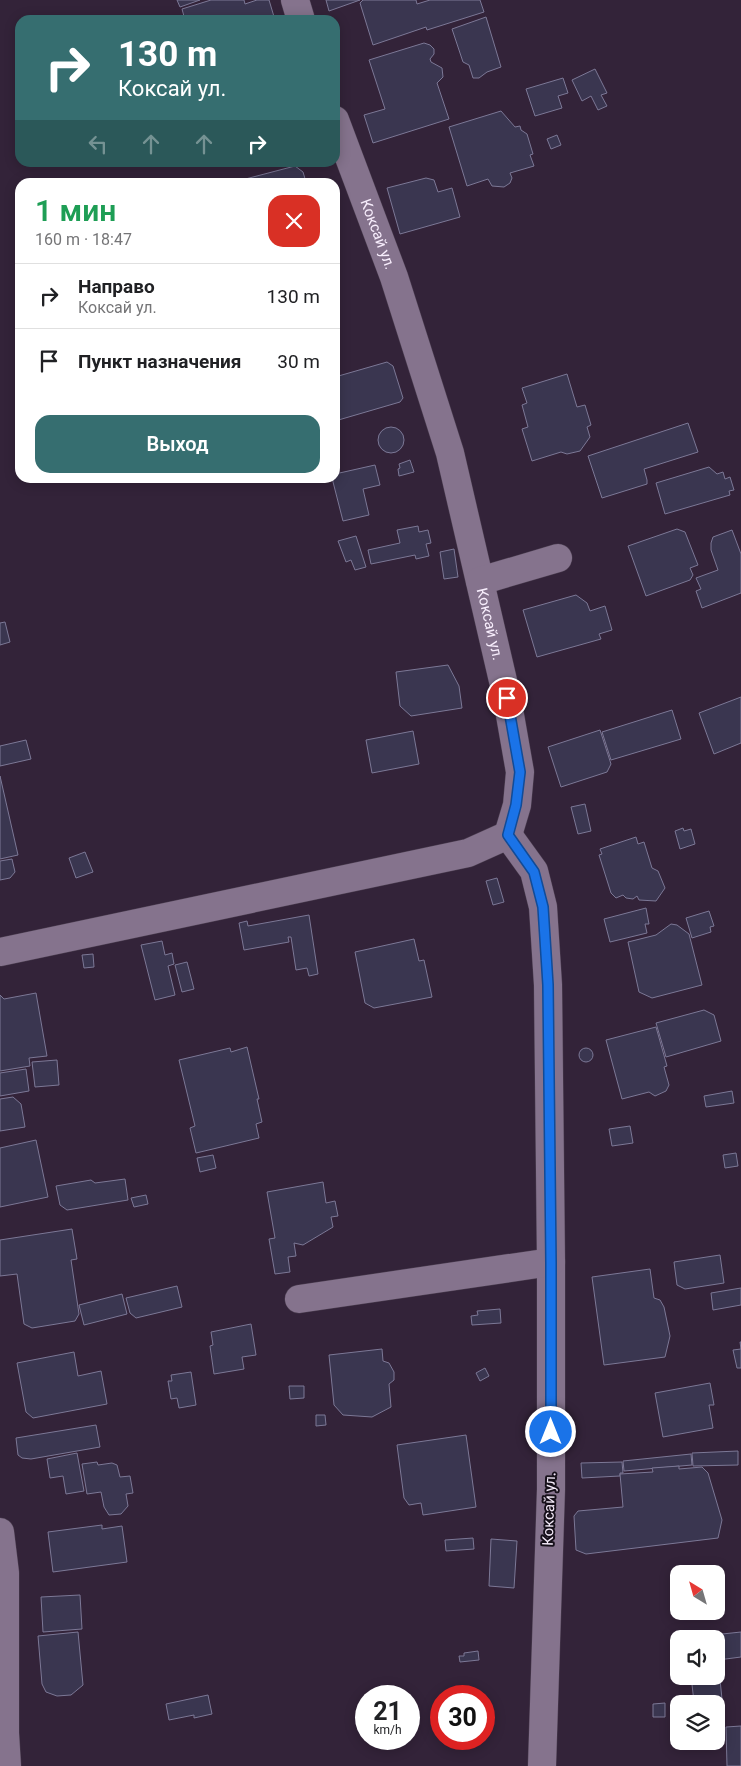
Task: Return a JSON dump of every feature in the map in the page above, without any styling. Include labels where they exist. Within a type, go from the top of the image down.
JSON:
[{"type":"street","points":[[295,0],[300,15]]},
{"type":"street","name":"Коксай ул.","points":[[340,133],[394,277],[447,444],[507,698],[520,772],[516,805],[508,835],[534,872],[543,907],[548,985],[551,1489],[542,1766]]},
{"type":"street","points":[[480,581],[558,558]]},
{"type":"street","points":[[0,952],[468,853],[508,835]]},
{"type":"street","points":[[299,1299],[551,1262]]},
{"type":"street","points":[[0,1532],[5,1573],[5,1733],[7,1766]]},
{"type":"building","points":[[177,0],[200,0],[180,7]]},
{"type":"building","points":[[211,0],[244,0],[245,4],[257,0],[269,0],[274,15],[184,15],[182,9]]},
{"type":"building","points":[[326,0],[360,0],[329,11]]},
{"type":"building","points":[[363,0],[416,0],[417,4],[430,0],[480,0],[484,12],[427,30],[426,27],[373,45],[360,3]]},
{"type":"building","points":[[486,17],[501,67],[487,72],[479,78],[473,78],[469,65],[463,62],[452,29]]},
{"type":"building","points":[[424,43],[434,49],[434,54],[430,59],[431,62],[442,68],[443,77],[437,83],[449,119],[373,143],[364,115],[385,109],[369,60]]},
{"type":"building","points":[[595,69],[607,93],[601,95],[607,106],[598,110],[591,96],[582,101],[572,80]]},
{"type":"building","points":[[563,78],[568,93],[558,96],[562,108],[535,116],[526,89]]},
{"type":"building","points":[[501,111],[515,127],[520,126],[521,130],[527,134],[533,154],[530,155],[534,166],[510,173],[512,178],[510,183],[504,187],[492,186],[488,179],[467,186],[449,127]]},
{"type":"building","points":[[557,135],[561,145],[551,149],[547,139]]},
{"type":"building","points":[[296,167],[303,172],[305,178],[249,178]]},
{"type":"building","points":[[426,178],[434,180],[438,192],[452,188],[460,217],[400,234],[387,188]]},
{"type":"building","points":[[387,362],[393,366],[403,398],[400,402],[340,420],[340,376]]},
{"type":"building","points":[[567,374],[577,407],[585,405],[591,425],[587,427],[590,437],[580,451],[567,454],[561,452],[532,461],[522,429],[528,427],[522,405],[527,403],[522,388]]},
{"type":"building","points":[[688,423],[698,452],[644,469],[647,484],[602,498],[588,456]]},
{"type":"building","points":[[391,427],[400,431],[404,440],[400,449],[391,453],[382,449],[378,440],[382,431]]},
{"type":"building","points":[[410,460],[414,472],[399,476],[399,464]]},
{"type":"building","points":[[375,465],[380,485],[363,489],[369,515],[343,521],[333,483],[340,483],[340,473]]},
{"type":"building","points":[[709,467],[717,474],[723,472],[725,479],[730,477],[734,490],[729,491],[730,495],[665,514],[656,483]]},
{"type":"building","points":[[418,526],[419,532],[428,530],[431,543],[426,544],[429,556],[416,559],[415,555],[371,564],[368,550],[400,543],[397,530]]},
{"type":"building","points":[[677,529],[685,532],[698,565],[690,568],[693,575],[690,580],[646,596],[628,546]]},
{"type":"building","points":[[732,530],[741,554],[741,593],[702,608],[696,591],[701,589],[696,578],[718,570],[711,550],[713,537]]},
{"type":"building","points":[[356,536],[366,567],[355,570],[351,560],[346,562],[338,541]]},
{"type":"building","points":[[454,549],[458,577],[444,579],[440,552]]},
{"type":"building","points":[[576,595],[587,603],[590,611],[605,606],[612,630],[599,634],[601,639],[537,657],[523,610]]},
{"type":"building","points":[[5,622],[10,642],[0,645],[0,623]]},
{"type":"building","points":[[448,665],[459,686],[462,708],[411,716],[400,706],[396,672]]},
{"type":"building","points":[[741,697],[741,743],[714,754],[699,713]]},
{"type":"building","points":[[672,710],[681,739],[611,760],[602,732]]},
{"type":"building","points":[[600,730],[611,764],[607,772],[561,787],[548,747]]},
{"type":"building","points":[[413,731],[419,764],[372,773],[366,740]]},
{"type":"building","points":[[26,740],[31,759],[0,766],[0,746]]},
{"type":"building","points":[[0,776],[18,855],[0,859]]},
{"type":"building","points":[[585,804],[591,831],[578,834],[571,807]]},
{"type":"building","points":[[683,828],[684,831],[691,829],[695,844],[680,849],[675,831]]},
{"type":"building","points":[[636,837],[638,844],[644,842],[652,868],[658,871],[665,888],[656,901],[639,900],[637,896],[633,899],[626,898],[623,895],[616,898],[611,893],[599,855],[602,854],[600,849]]},
{"type":"building","points":[[85,852],[93,872],[76,878],[69,858]]},
{"type":"building","points":[[12,859],[15,872],[10,878],[0,880],[0,861]]},
{"type":"building","points":[[497,878],[504,902],[493,905],[486,881]]},
{"type":"building","points":[[646,908],[649,924],[645,924],[647,933],[610,942],[604,919]]},
{"type":"building","points":[[709,911],[714,926],[710,927],[711,932],[692,938],[686,918]]},
{"type":"building","points":[[309,915],[318,974],[309,976],[307,968],[296,970],[291,937],[288,937],[289,942],[244,950],[239,923],[247,921],[248,926]]},
{"type":"building","points":[[671,924],[677,925],[689,934],[702,985],[652,998],[639,992],[628,942],[656,935]]},
{"type":"building","points":[[414,939],[419,961],[424,960],[432,997],[374,1008],[365,1003],[355,952]]},
{"type":"building","points":[[162,941],[165,955],[172,953],[174,964],[168,966],[175,995],[155,1000],[141,945]]},
{"type":"building","points":[[93,954],[94,967],[84,968],[82,955]]},
{"type":"building","points":[[187,962],[194,989],[182,992],[175,965]]},
{"type":"building","points":[[36,993],[47,1056],[29,1058],[30,1066],[0,1071],[0,995],[4,999]]},
{"type":"building","points":[[704,1010],[714,1015],[721,1041],[666,1057],[656,1023]]},
{"type":"building","points":[[656,1027],[667,1066],[664,1067],[669,1085],[666,1091],[655,1096],[649,1092],[622,1099],[606,1040]]},
{"type":"building","points":[[247,1047],[259,1099],[257,1099],[262,1122],[256,1124],[259,1138],[196,1153],[190,1128],[195,1126],[179,1060],[230,1048],[231,1052]]},
{"type":"building","points":[[586,1048],[591,1050],[593,1055],[591,1060],[586,1062],[581,1060],[579,1055],[581,1050]]},
{"type":"building","points":[[57,1060],[59,1085],[35,1087],[32,1062]]},
{"type":"building","points":[[26,1069],[29,1091],[0,1096],[0,1073]]},
{"type":"building","points":[[732,1091],[734,1103],[706,1107],[704,1096]]},
{"type":"building","points":[[13,1097],[21,1104],[25,1127],[0,1131],[0,1099]]},
{"type":"building","points":[[630,1126],[633,1143],[612,1146],[609,1129]]},
{"type":"building","points":[[36,1140],[48,1197],[0,1207],[0,1148]]},
{"type":"building","points":[[736,1153],[738,1166],[725,1168],[723,1155]]},
{"type":"building","points":[[213,1155],[216,1168],[200,1172],[197,1158]]},
{"type":"building","points":[[125,1179],[128,1200],[67,1210],[60,1205],[56,1186],[91,1180],[95,1183]]},
{"type":"building","points":[[323,1182],[326,1203],[335,1201],[338,1216],[331,1217],[333,1227],[303,1245],[294,1243],[296,1256],[288,1257],[290,1272],[275,1274],[269,1239],[275,1238],[267,1192]]},
{"type":"building","points":[[146,1195],[148,1204],[134,1207],[131,1198]]},
{"type":"building","points":[[72,1229],[77,1259],[71,1260],[79,1314],[75,1321],[32,1328],[24,1324],[17,1274],[0,1276],[0,1240]]},
{"type":"building","points":[[720,1255],[724,1283],[685,1289],[677,1285],[674,1262]]},
{"type":"building","points":[[650,1269],[654,1298],[660,1300],[664,1307],[670,1336],[665,1357],[604,1365],[592,1277]]},
{"type":"building","points":[[177,1286],[182,1307],[136,1318],[130,1313],[126,1298]]},
{"type":"building","points":[[741,1288],[741,1305],[713,1310],[711,1293]]},
{"type":"building","points":[[122,1294],[127,1314],[84,1325],[79,1305]]},
{"type":"building","points":[[500,1309],[501,1323],[472,1325],[471,1316],[478,1315],[477,1311]]},
{"type":"building","points":[[251,1324],[256,1355],[242,1357],[244,1369],[214,1374],[210,1346],[213,1345],[211,1332]]},
{"type":"building","points":[[382,1349],[383,1361],[389,1363],[394,1372],[394,1380],[389,1384],[391,1407],[372,1417],[343,1415],[334,1405],[329,1355]]},
{"type":"building","points":[[741,1349],[741,1368],[737,1368],[733,1350]]},
{"type":"building","points":[[74,1352],[78,1376],[101,1371],[107,1404],[33,1418],[26,1412],[17,1363]]},
{"type":"building","points":[[485,1368],[489,1376],[480,1381],[476,1373]]},
{"type":"building","points":[[191,1372],[196,1405],[179,1408],[177,1398],[171,1399],[168,1381],[172,1381],[171,1375]]},
{"type":"building","points":[[710,1383],[714,1405],[709,1405],[713,1428],[663,1437],[655,1393]]},
{"type":"building","points":[[289,1386],[304,1386],[304,1398],[290,1399]]},
{"type":"building","points":[[316,1415],[325,1415],[326,1425],[316,1426]]},
{"type":"building","points":[[96,1425],[100,1447],[31,1459],[22,1458],[18,1455],[16,1438]]},
{"type":"building","points":[[466,1435],[476,1507],[423,1515],[421,1503],[409,1505],[404,1498],[397,1445]]},
{"type":"building","points":[[738,1451],[738,1465],[693,1466],[692,1453]]},
{"type":"building","points":[[77,1453],[84,1491],[66,1494],[63,1476],[50,1478],[47,1459]]},
{"type":"building","points":[[691,1454],[692,1465],[624,1471],[623,1461]]},
{"type":"building","points":[[97,1462],[98,1465],[112,1463],[117,1465],[120,1477],[130,1476],[133,1493],[126,1494],[128,1506],[121,1514],[109,1515],[104,1507],[101,1492],[87,1494],[82,1464]]},
{"type":"building","points":[[622,1462],[623,1473],[620,1473],[620,1476],[582,1478],[581,1463]]},
{"type":"building","points":[[679,1466],[679,1469],[702,1467],[708,1473],[722,1520],[718,1538],[586,1554],[576,1550],[574,1516],[578,1511],[623,1507],[620,1474],[653,1472],[652,1468]]},
{"type":"building","points":[[102,1525],[102,1529],[122,1526],[127,1562],[53,1572],[48,1532]]},
{"type":"building","points":[[473,1538],[474,1549],[446,1551],[445,1540]]},
{"type":"building","points":[[491,1539],[517,1541],[514,1588],[489,1586]]},
{"type":"building","points":[[80,1595],[82,1629],[43,1632],[41,1597]]},
{"type":"building","points":[[78,1632],[83,1685],[71,1695],[57,1696],[46,1692],[42,1684],[38,1636]]},
{"type":"building","points":[[741,1632],[741,1657],[725,1659],[725,1634]]},
{"type":"building","points":[[478,1651],[479,1660],[460,1662],[459,1656],[464,1656],[464,1653]]},
{"type":"building","points":[[692,1685],[721,1685],[722,1695],[693,1695]]},
{"type":"building","points":[[208,1695],[212,1714],[169,1720],[166,1704]]},
{"type":"building","points":[[665,1703],[665,1717],[653,1717],[653,1704]]},
{"type":"building","points":[[741,1726],[741,1766],[727,1766],[726,1727]]},
{"type":"route","points":[[507,698],[520,772],[516,805],[508,835],[534,872],[543,907],[548,985],[551,1432]]}]
